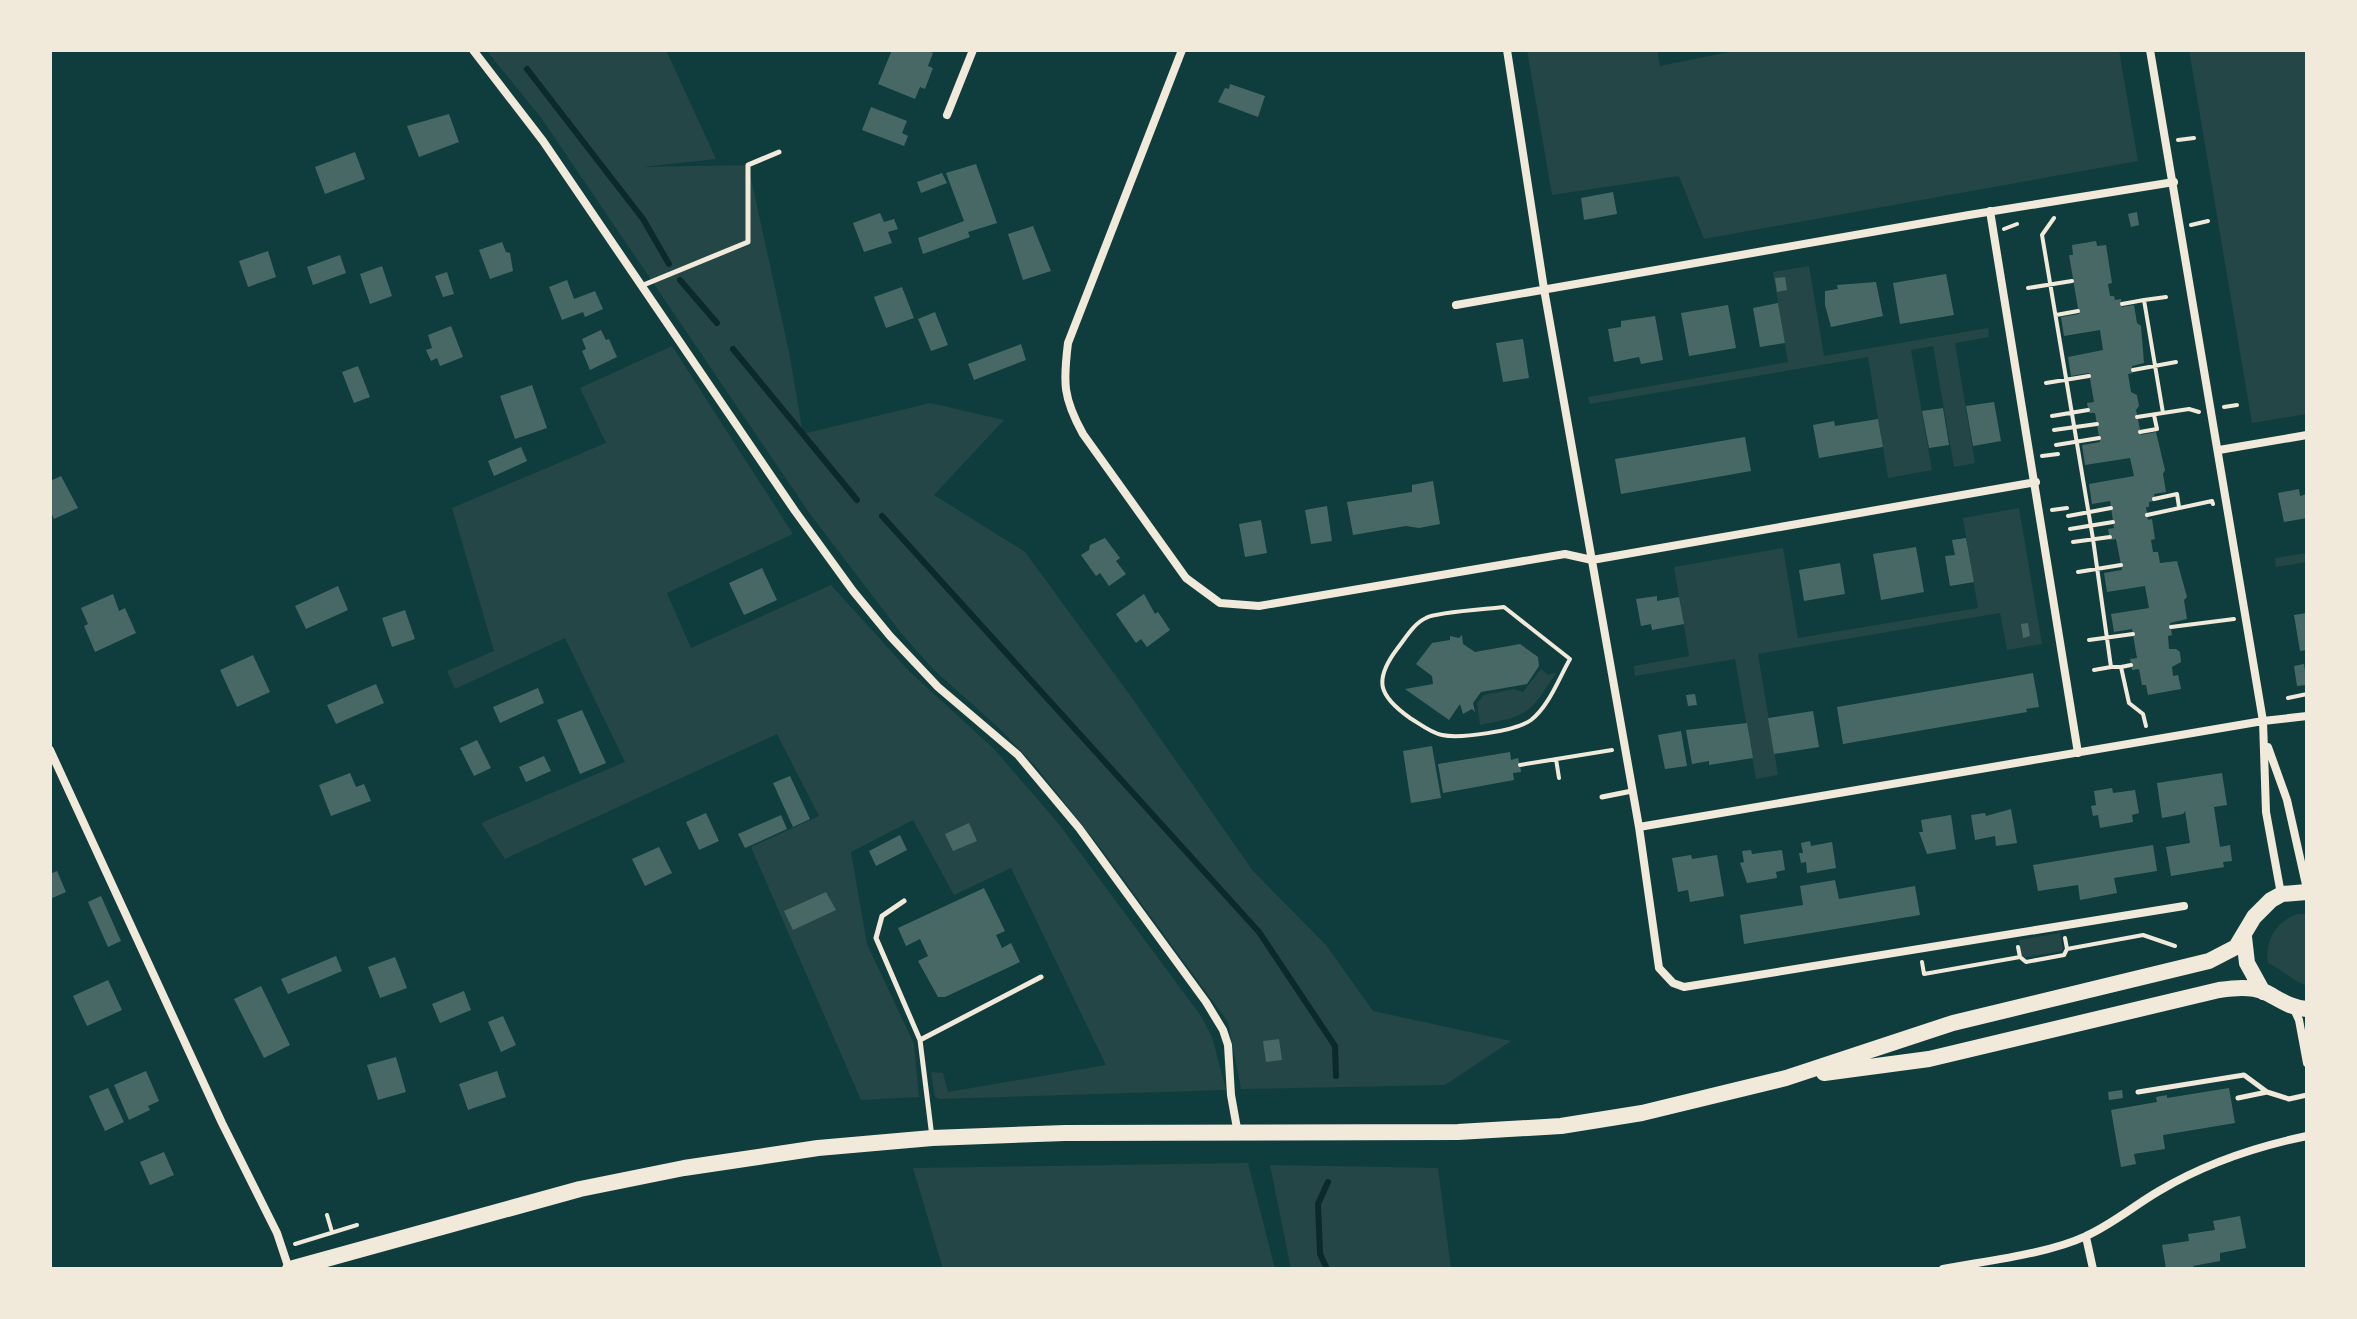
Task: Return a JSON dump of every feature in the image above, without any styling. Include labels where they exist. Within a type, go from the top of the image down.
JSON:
[{"type":"main road","points":[[289,1269],[513,1206],[635,1177],[791,1151],[932,1138],[1065,1133],[1406,1134],[1561,1126],[1642,1113],[1786,1078],[1953,1023],[2191,966],[2236,947],[2254,917],[2282,894],[2307,891]]},
{"type":"main road","points":[[2244,937],[2247,963],[2263,992]]},
{"type":"main road","points":[[1786,1078],[1929,1059],[2196,994],[2235,988],[2263,992],[2300,1008]]},
{"type":"street","points":[[473,50],[543,141],[853,591],[938,687],[1018,755],[1079,828],[1206,1002],[1228,1045],[1231,1095],[1239,1135]]},
{"type":"street","points":[[947,115],[973,50]]},
{"type":"street","points":[[1182,50],[1068,343],[1065,388],[1070,411],[1083,434],[1186,578],[1220,603],[1259,606],[1565,554],[1592,560],[2036,482]]},
{"type":"street","points":[[1507,50],[1544,289],[1639,827],[1659,968],[1673,983],[1684,987],[2184,906]]},
{"type":"street","points":[[2150,50],[2263,721],[2266,812],[2282,894]]},
{"type":"street","points":[[1456,305],[1990,211],[2174,182]]},
{"type":"street","points":[[1990,211],[2078,753]]},
{"type":"street","points":[[2219,450],[2307,435]]},
{"type":"street","points":[[1639,827],[2307,716]]},
{"type":"street","points":[[2265,739],[2287,800],[2307,891]]},
{"type":"street","points":[[50,750],[222,1123],[277,1233],[289,1269]]},
{"type":"street","points":[[2300,1008],[2299,1020],[2307,1063]]},
{"type":"street","points":[[1943,1269],[2016,1256],[2086,1237],[2160,1190],[2213,1163],[2256,1147],[2307,1136]]},
{"type":"street","points":[[2086,1237],[2093,1269]]},
{"type":"lane","points":[[640,286],[748,242],[748,165],[779,152]]},
{"type":"lane","points":[[1602,797],[1633,791]]},
{"type":"lane","points":[[904,901],[882,916],[876,938],[920,1040],[932,1138]]},
{"type":"lane","points":[[920,1040],[1041,977]]},
{"type":"lane","points":[[2138,1092],[2244,1075],[2267,1092],[2289,1099],[2307,1095]]},
{"type":"lane","points":[[2238,1098],[2267,1092]]},
{"type":"path","points":[[2054,218],[2042,235],[2089,512],[2111,667]]},
{"type":"path","points":[[2028,288],[2072,281]]},
{"type":"path","points":[[2122,304],[2166,297]]},
{"type":"path","points":[[2144,300],[2163,413]]},
{"type":"path","points":[[2056,315],[2078,311]]},
{"type":"path","points":[[2133,370],[2176,362]]},
{"type":"path","points":[[2046,383],[2089,376]]},
{"type":"path","points":[[2137,417],[2237,405]]},
{"type":"path","points":[[2052,416],[2088,410]]},
{"type":"path","points":[[2140,432],[2157,429],[2154,415]]},
{"type":"path","points":[[2054,430],[2097,424]]},
{"type":"path","points":[[2056,445],[2099,438]]},
{"type":"path","points":[[2154,499],[2177,494],[2179,507]]},
{"type":"path","points":[[2147,515],[2212,501],[2213,504]]},
{"type":"path","points":[[2068,516],[2111,508]]},
{"type":"path","points":[[2070,529],[2113,522]]},
{"type":"path","points":[[2073,542],[2110,537]]},
{"type":"path","points":[[2078,572],[2121,565]]},
{"type":"path","points":[[1504,607],[1570,659],[1533,719],[1516,727],[1454,737],[1439,734],[1393,706],[1386,698],[1381,683],[1384,670],[1412,630],[1426,617],[1504,607]]},
{"type":"path","points":[[2171,627],[2234,619]]},
{"type":"path","points":[[2089,640],[2133,634]]},
{"type":"path","points":[[2094,670],[2131,665]]},
{"type":"path","points":[[2121,667],[2129,703],[2143,714],[2146,726]]},
{"type":"path","points":[[2288,698],[2307,694]]},
{"type":"path","points":[[1520,765],[1613,749]]},
{"type":"path","points":[[1556,759],[1559,778]]},
{"type":"path","points":[[2017,940],[2020,957],[2026,962],[2064,955],[2067,949],[2064,931]]},
{"type":"path","points":[[2067,949],[2143,935],[2175,946]]},
{"type":"path","points":[[1922,961],[1924,974],[2020,957]]},
{"type":"path","points":[[327,1215],[332,1232]]},
{"type":"path","points":[[295,1244],[357,1225]]},
{"type":"shaded area","points":[[486,50],[666,50],[716,159],[642,167],[748,165],[789,352],[803,434],[930,403],[1004,420],[934,495],[1025,552],[1253,871],[1326,945],[1373,1011],[1511,1041],[1445,1085],[1241,1089],[1228,1022],[1102,850],[1037,768],[1001,730],[933,669],[901,633],[810,514],[542,119]]},
{"type":"shaded area","points":[[1527,50],[1657,50],[1660,66],[1739,50],[2119,50],[2138,161],[1704,239],[1679,176],[1552,195]]},
{"type":"shaded area","points":[[2189,50],[2307,50],[2307,414],[2252,423]]},
{"type":"shaded area","points":[[1809,266],[1824,356],[1988,328],[1989,337],[1955,343],[1975,463],[1954,467],[1933,346],[1911,350],[1932,470],[1888,478],[1868,357],[1590,404],[1588,397],[1788,362],[1773,272]]},
{"type":"shaded area","points":[[672,346],[793,534],[667,593],[691,648],[831,585],[909,671],[994,749],[1058,823],[1201,1016],[1212,1037],[1226,1090],[935,1097],[931,1072],[943,1073],[948,1092],[1106,1065],[1011,868],[954,895],[913,820],[851,852],[867,944],[914,1044],[919,1097],[861,1100],[751,847],[819,816],[777,734],[505,859],[481,823],[625,762],[565,638],[455,689],[447,671],[494,651],[452,508],[606,443],[580,388]]},
{"type":"shaded area","points":[[2019,508],[2042,644],[2007,650],[2000,613],[1758,654],[1778,775],[1756,779],[1735,659],[1635,676],[1634,666],[1689,656],[1674,567],[1783,548],[1798,638],[1978,608],[1963,518]]},
{"type":"shaded area","points":[[2307,553],[2307,562],[2276,567],[2275,558]]},
{"type":"shaded area","points":[[1541,669],[1548,675],[1556,673],[1533,706],[1509,719],[1480,725],[1477,703],[1484,695],[1514,689],[1523,692]]},
{"type":"shaded area","points":[[2298,914],[2307,914],[2307,986],[2268,963],[2268,947],[2274,932],[2284,921]]},
{"type":"shaded area","points":[[2060,933],[2063,951],[2022,958],[2019,940]]},
{"type":"shaded area","points":[[1248,1163],[1275,1269],[943,1269],[913,1168]]},
{"type":"shaded area","points":[[1270,1165],[1438,1168],[1451,1269],[1291,1269]]},
{"type":"building","points":[[892,50],[925,50],[933,53],[928,66],[933,68],[925,89],[920,87],[915,99],[878,84]]},
{"type":"building","points":[[1230,84],[1265,96],[1258,117],[1218,102]]},
{"type":"building","points":[[871,107],[907,121],[902,133],[908,136],[904,146],[862,130]]},
{"type":"building","points":[[449,114],[459,142],[419,157],[407,126]]},
{"type":"building","points":[[355,152],[365,179],[325,194],[315,167]]},
{"type":"building","points":[[976,164],[997,223],[968,232],[970,237],[923,254],[918,238],[964,221],[946,173]]},
{"type":"building","points":[[942,173],[947,183],[921,193],[917,182]]},
{"type":"building","points":[[1613,192],[1617,214],[1584,220],[1581,198]]},
{"type":"building","points":[[2137,212],[2139,225],[2131,227],[2128,214]]},
{"type":"building","points":[[880,213],[884,222],[894,219],[898,229],[888,232],[892,243],[864,252],[853,223]]},
{"type":"building","points":[[1033,226],[1051,271],[1023,280],[1008,234]]},
{"type":"building","points":[[2096,241],[2097,246],[2106,245],[2112,283],[2108,284],[2110,296],[2114,296],[2115,300],[2121,299],[2122,307],[2134,305],[2137,323],[2141,326],[2144,363],[2132,366],[2133,373],[2128,374],[2131,392],[2137,395],[2139,406],[2136,410],[2141,435],[2156,432],[2165,470],[2166,492],[2154,494],[2155,501],[2149,502],[2149,507],[2146,507],[2148,520],[2152,519],[2153,552],[2158,552],[2160,563],[2177,561],[2187,597],[2184,600],[2187,619],[2170,623],[2172,635],[2168,636],[2169,649],[2180,652],[2181,662],[2172,667],[2173,676],[2178,675],[2181,689],[2148,695],[2139,669],[2132,670],[2130,659],[2137,658],[2132,629],[2114,632],[2111,614],[2149,608],[2145,586],[2107,592],[2104,573],[2122,570],[2116,539],[2110,540],[2108,529],[2114,528],[2110,501],[2092,504],[2089,484],[2134,476],[2130,458],[2085,465],[2082,445],[2100,442],[2095,413],[2089,413],[2087,403],[2094,402],[2089,373],[2071,376],[2068,357],[2103,350],[2100,330],[2064,336],[2061,317],[2079,314],[2069,255],[2073,255],[2072,245]]},
{"type":"building","points":[[502,242],[506,252],[510,253],[513,271],[490,279],[479,250]]},
{"type":"building","points":[[268,251],[276,277],[248,287],[239,261]]},
{"type":"building","points":[[340,255],[346,273],[313,285],[307,267]]},
{"type":"building","points":[[382,266],[392,296],[370,304],[360,274]]},
{"type":"building","points":[[447,272],[454,294],[443,297],[435,276]]},
{"type":"building","points":[[1946,274],[1954,315],[1900,324],[1893,283]]},
{"type":"building","points":[[1785,277],[1787,290],[1777,292],[1775,278]]},
{"type":"building","points":[[567,280],[574,299],[595,291],[603,309],[585,317],[583,312],[562,320],[549,287]]},
{"type":"building","points":[[1876,282],[1883,316],[1831,327],[1825,291],[1838,289],[1837,285]]},
{"type":"building","points":[[902,287],[914,318],[886,328],[874,297]]},
{"type":"building","points":[[1778,303],[1785,343],[1760,347],[1753,308]]},
{"type":"building","points":[[1728,305],[1736,348],[1689,356],[1681,313]]},
{"type":"building","points":[[935,312],[948,345],[931,351],[918,319]]},
{"type":"building","points":[[1655,316],[1663,360],[1641,364],[1639,357],[1614,362],[1608,329],[1621,327],[1621,321]]},
{"type":"building","points":[[451,326],[463,357],[440,366],[437,358],[431,361],[426,350],[432,348],[428,335]]},
{"type":"building","points":[[601,330],[617,357],[590,370],[582,351],[586,349],[582,339]]},
{"type":"building","points":[[1523,339],[1529,378],[1503,382],[1496,343]]},
{"type":"building","points":[[1021,344],[1026,360],[974,380],[968,364]]},
{"type":"building","points":[[358,366],[370,397],[354,403],[342,372]]},
{"type":"building","points":[[532,385],[547,428],[515,439],[500,396]]},
{"type":"building","points":[[1994,402],[2001,441],[1973,446],[1966,406]]},
{"type":"building","points":[[1943,408],[1949,445],[1929,448],[1922,411]]},
{"type":"building","points":[[1878,419],[1883,447],[1819,458],[1813,425],[1834,421],[1835,426]]},
{"type":"building","points":[[1745,437],[1751,471],[1621,494],[1615,459]]},
{"type":"building","points":[[521,447],[527,461],[494,476],[488,461]]},
{"type":"building","points":[[61,476],[78,508],[54,519],[50,510],[50,481]]},
{"type":"building","points":[[1433,481],[1440,524],[1353,535],[1347,502],[1412,492],[1412,485]]},
{"type":"building","points":[[2299,489],[2300,496],[2307,494],[2307,518],[2284,522],[2278,493]]},
{"type":"building","points":[[1327,506],[1332,541],[1311,544],[1305,510]]},
{"type":"building","points":[[1261,520],[1267,553],[1245,557],[1239,524]]},
{"type":"building","points":[[1105,538],[1120,558],[1116,561],[1126,574],[1109,586],[1100,573],[1096,576],[1081,555],[1089,550],[1090,545]]},
{"type":"building","points":[[1966,538],[1974,582],[1950,586],[1945,556],[1955,555],[1952,540]]},
{"type":"building","points":[[1916,547],[1924,592],[1881,600],[1873,554]]},
{"type":"building","points":[[1840,563],[1845,594],[1804,601],[1799,570]]},
{"type":"building","points":[[762,568],[777,600],[744,615],[729,583]]},
{"type":"building","points":[[338,586],[348,610],[306,629],[295,606]]},
{"type":"building","points":[[113,594],[119,611],[125,608],[136,633],[95,652],[84,626],[88,624],[81,608]]},
{"type":"building","points":[[1144,594],[1155,614],[1158,612],[1170,630],[1147,647],[1141,639],[1136,643],[1116,614]]},
{"type":"building","points":[[1657,596],[1657,601],[1679,597],[1684,624],[1652,630],[1651,624],[1641,626],[1636,599]]},
{"type":"building","points":[[405,610],[415,639],[392,647],[382,618]]},
{"type":"building","points":[[2307,613],[2307,650],[2300,651],[2294,615]]},
{"type":"building","points":[[2028,623],[2030,636],[2023,638],[2021,624]]},
{"type":"building","points":[[1462,635],[1463,644],[1475,652],[1520,644],[1538,657],[1539,666],[1527,684],[1481,692],[1473,703],[1475,712],[1472,709],[1463,714],[1460,704],[1449,720],[1405,689],[1433,684],[1432,676],[1416,664],[1432,643]]},
{"type":"building","points":[[253,655],[270,692],[237,707],[220,670]]},
{"type":"building","points":[[2304,664],[2307,685],[2297,686],[2294,666]]},
{"type":"building","points":[[2033,673],[2039,707],[2026,709],[2027,712],[1843,744],[1837,707]]},
{"type":"building","points":[[376,684],[384,703],[336,724],[327,705]]},
{"type":"building","points":[[538,688],[544,703],[500,723],[493,707]]},
{"type":"building","points":[[1695,694],[1697,705],[1688,706],[1686,695]]},
{"type":"building","points":[[582,710],[606,763],[580,774],[557,720]]},
{"type":"building","points":[[1813,711],[1819,747],[1774,754],[1768,718]]},
{"type":"building","points":[[1747,723],[1753,758],[1709,765],[1709,761],[1692,764],[1686,730]]},
{"type":"building","points":[[1681,731],[1687,766],[1665,769],[1658,735]]},
{"type":"building","points":[[477,740],[491,768],[474,776],[460,748]]},
{"type":"building","points":[[1432,746],[1441,798],[1411,803],[1403,751]]},
{"type":"building","points":[[1510,752],[1511,760],[1518,758],[1521,772],[1513,773],[1514,780],[1443,793],[1438,764]]},
{"type":"building","points":[[544,756],[551,771],[526,782],[519,767]]},
{"type":"building","points":[[350,773],[356,787],[364,784],[371,801],[331,816],[319,785]]},
{"type":"building","points":[[2222,773],[2227,805],[2214,807],[2220,847],[2230,845],[2232,861],[2223,862],[2224,867],[2171,876],[2166,847],[2190,843],[2185,811],[2162,818],[2157,783]]},
{"type":"building","points":[[790,776],[810,819],[793,827],[773,783]]},
{"type":"building","points":[[2112,788],[2113,793],[2135,790],[2139,813],[2132,815],[2133,822],[2100,828],[2098,815],[2093,816],[2091,806],[2096,805],[2094,791]]},
{"type":"building","points":[[2011,809],[2017,843],[1996,846],[1995,836],[1975,840],[1971,815],[1985,813],[1986,816]]},
{"type":"building","points":[[706,813],[719,841],[699,850],[686,822]]},
{"type":"building","points":[[781,815],[787,829],[745,848],[738,834]]},
{"type":"building","points":[[1951,815],[1956,849],[1927,854],[1919,832],[1923,832],[1921,820]]},
{"type":"building","points":[[969,823],[977,841],[953,851],[945,834]]},
{"type":"building","points":[[900,835],[907,850],[876,866],[869,851]]},
{"type":"building","points":[[1810,841],[1811,846],[1832,842],[1836,868],[1807,873],[1806,862],[1801,863],[1799,853],[1803,853],[1801,843]]},
{"type":"building","points":[[2153,845],[2157,871],[2114,878],[2117,893],[2080,900],[2078,885],[2038,891],[2033,865]]},
{"type":"building","points":[[659,847],[672,873],[645,886],[632,859]]},
{"type":"building","points":[[1751,850],[1752,854],[1782,850],[1785,870],[1776,872],[1777,878],[1747,883],[1740,863],[1744,862],[1742,851]]},
{"type":"building","points":[[1691,855],[1692,859],[1717,855],[1724,896],[1690,902],[1688,890],[1678,892],[1672,858]]},
{"type":"building","points":[[57,871],[66,892],[50,899],[50,874]]},
{"type":"building","points":[[1835,880],[1839,899],[1915,886],[1920,915],[1744,944],[1740,915],[1803,905],[1800,886]]},
{"type":"building","points":[[984,888],[1005,931],[996,935],[1002,948],[1011,943],[1020,962],[945,997],[938,997],[918,961],[928,956],[920,939],[906,946],[898,928]]},
{"type":"building","points":[[826,892],[836,910],[793,930],[784,911]]},
{"type":"building","points":[[101,896],[121,941],[108,947],[88,902]]},
{"type":"building","points":[[336,956],[342,971],[288,994],[281,979]]},
{"type":"building","points":[[395,957],[407,988],[380,998],[368,967]]},
{"type":"building","points":[[108,980],[122,1010],[87,1026],[73,996]]},
{"type":"building","points":[[261,986],[290,1045],[264,1058],[234,999]]},
{"type":"building","points":[[464,991],[471,1010],[440,1023],[432,1004]]},
{"type":"building","points":[[503,1016],[516,1045],[501,1052],[488,1022]]},
{"type":"building","points":[[1279,1039],[1282,1060],[1266,1062],[1263,1041]]},
{"type":"building","points":[[396,1057],[406,1092],[378,1100],[367,1065]]},
{"type":"building","points":[[146,1071],[159,1101],[148,1106],[150,1110],[129,1120],[114,1085]]},
{"type":"building","points":[[497,1071],[506,1097],[468,1110],[459,1084]]},
{"type":"building","points":[[108,1088],[124,1122],[105,1131],[89,1096]]},
{"type":"building","points":[[2229,1088],[2235,1123],[2163,1135],[2165,1149],[2134,1154],[2136,1164],[2121,1167],[2111,1110],[2157,1102],[2156,1097]]},
{"type":"building","points":[[2122,1090],[2123,1098],[2109,1100],[2108,1092]]},
{"type":"building","points":[[164,1152],[174,1175],[150,1185],[140,1162]]},
{"type":"building","points":[[2240,1216],[2246,1248],[2220,1253],[2220,1261],[2193,1266],[2194,1269],[2166,1269],[2162,1245],[2189,1241],[2188,1234],[2215,1230],[2213,1221]]},
{"type":"waterway","points":[[527,69],[643,219],[669,264]]},
{"type":"waterway","points":[[680,280],[717,323]]},
{"type":"waterway","points":[[733,349],[857,500]]},
{"type":"waterway","points":[[882,516],[1259,932],[1335,1046],[1336,1076]]},
{"type":"waterway","points":[[1327,1269],[1320,1254],[1318,1204],[1328,1182]]}]
